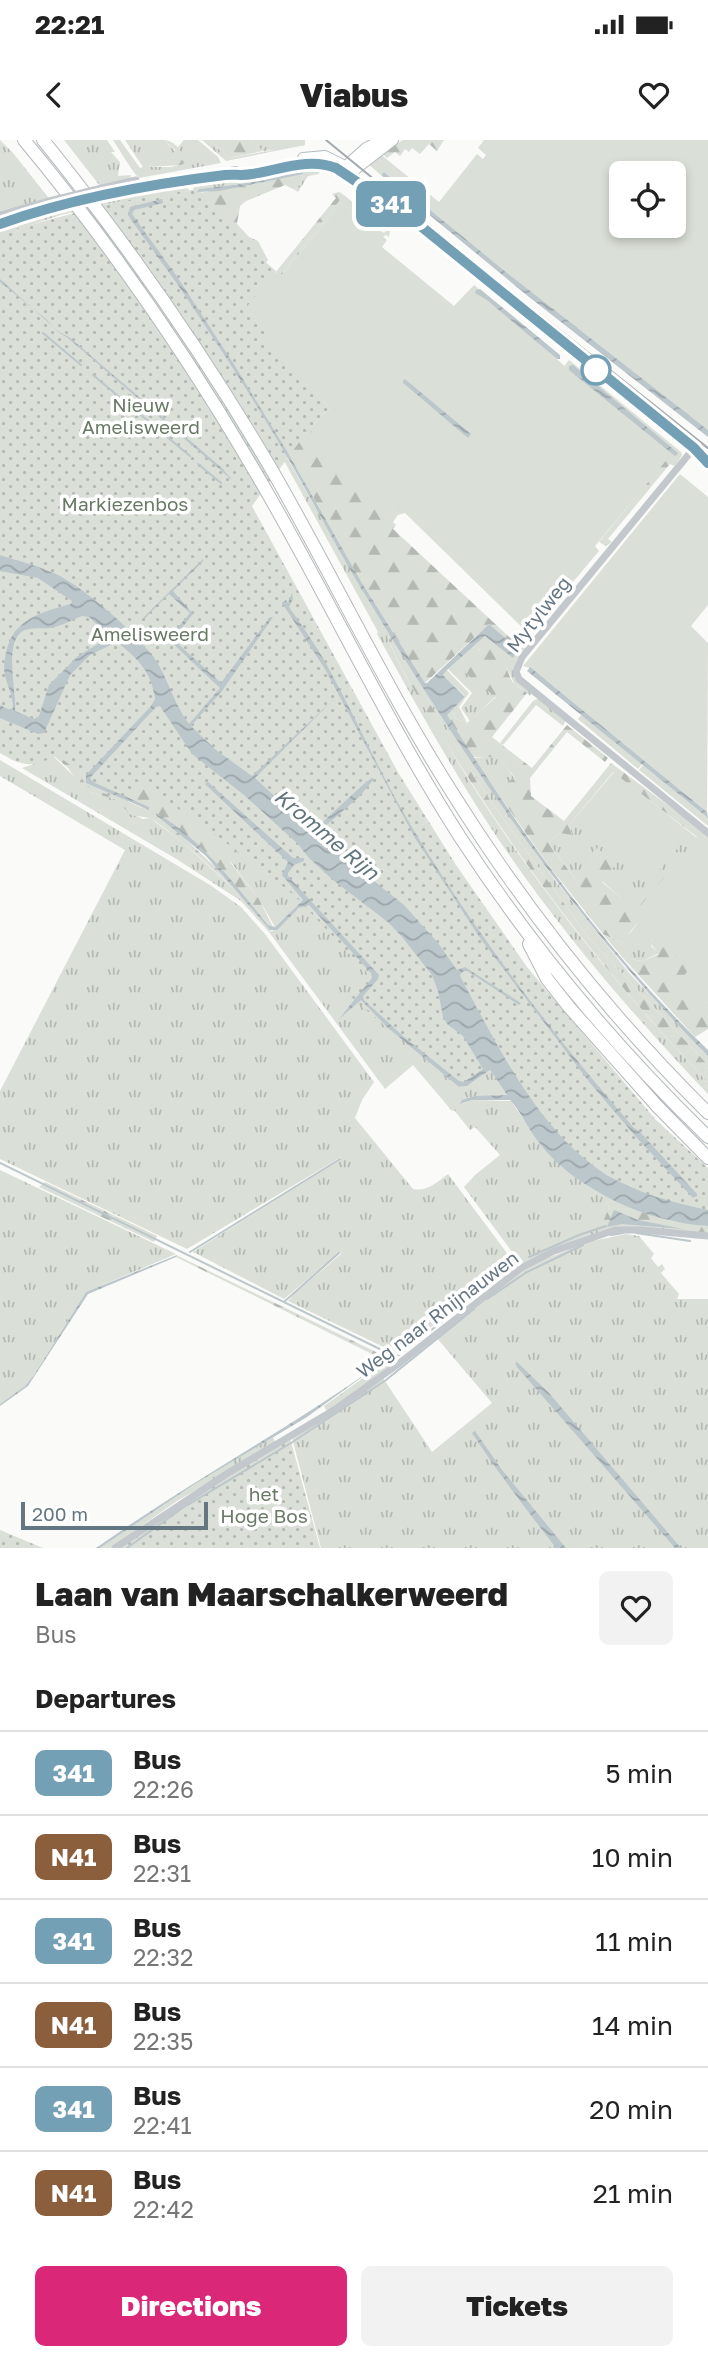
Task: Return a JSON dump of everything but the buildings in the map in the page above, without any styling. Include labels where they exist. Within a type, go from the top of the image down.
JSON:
[{"type":"highway","points":[[24,140],[110,250],[205,389],[277,509],[425,780],[515,917],[571,989],[618,1043],[708,1137]]},
{"type":"highway","points":[[44,140],[114,230],[214,375],[272,471],[419,738],[490,851],[543,925],[592,986],[652,1055],[708,1113]]},
{"type":"highway","points":[[515,917],[547,979],[561,998],[657,1107],[708,1158]]},
{"type":"main road","points":[[348,171],[366,148],[382,140]]},
{"type":"main road","points":[[348,171],[393,140]]},
{"type":"main road","points":[[0,223],[52,204],[105,191],[229,174],[325,156],[372,187],[376,194],[412,219],[694,448],[708,463]]},
{"type":"main road","points":[[694,448],[708,455]]},
{"type":"street","points":[[105,191],[136,180]]},
{"type":"street","points":[[0,215],[52,204]]},
{"type":"street","name":"Mytylweg","points":[[694,448],[522,657],[516,672],[519,679],[708,833]]},
{"type":"street","name":"Weg naar Rhijnauwen","points":[[114,1548],[181,1502],[334,1410],[397,1365],[521,1268],[554,1251],[615,1230],[708,1236]]},
{"type":"green space","points":[[0,140],[13,153],[47,199],[0,211]]},
{"type":"green space","points":[[64,140],[107,140],[115,152],[111,152],[120,162],[118,176],[131,175],[130,179],[100,186]]},
{"type":"green space","points":[[113,140],[120,140],[140,168],[143,167],[125,140],[164,140],[177,153],[176,157],[150,164],[149,167],[183,164],[178,147],[184,140],[198,140],[218,157],[221,163],[139,178]]},
{"type":"green space","points":[[164,140],[172,142],[178,148],[185,163],[149,167],[152,162],[176,157],[175,150]]},
{"type":"green space","points":[[202,140],[209,140],[229,158],[274,150],[263,151],[251,140],[305,140],[305,145],[226,161]]},
{"type":"green space","points":[[209,140],[251,140],[263,151],[229,158]]},
{"type":"green space","points":[[403,140],[444,140],[437,151],[429,144],[420,154],[412,148],[409,152],[405,149],[400,156],[395,152],[387,158],[381,152]]},
{"type":"green space","points":[[484,140],[708,140],[708,430],[506,272],[384,172],[381,175],[367,163],[379,153],[439,202],[477,154],[483,159],[486,155],[478,148]]},
{"type":"green space","points":[[321,167],[319,174],[308,176],[298,192],[295,190],[303,180],[302,171],[194,192],[193,189],[196,184],[236,182],[268,174]]},
{"type":"green space","points":[[302,174],[303,180],[295,190],[285,185],[240,206],[237,224],[249,237],[258,241],[268,260],[263,267],[204,202],[200,193]]},
{"type":"green space","points":[[184,184],[189,190],[180,192],[285,454],[353,574],[478,771],[555,880],[630,974],[708,1056],[708,1065],[589,938],[489,799],[386,634],[413,689],[473,787],[534,876],[600,961],[708,1082],[708,1094],[591,963],[537,894],[487,822],[377,634],[277,448],[156,261],[113,203],[61,215],[0,235],[0,227],[13,223]]},
{"type":"green space","name":"Amelisweerd","points":[[198,189],[224,218],[251,241],[256,254],[276,271],[245,309],[273,333],[264,343],[330,408],[309,429],[252,506],[399,774],[456,865],[527,967],[656,1120],[708,1168],[708,1215],[652,1202],[558,1145],[498,1062],[462,1085],[350,996],[368,974],[294,895],[208,829],[141,784],[127,802],[88,787],[74,768],[57,755],[28,764],[0,753],[0,233],[116,202]]},
{"type":"green space","points":[[189,190],[275,273],[310,429],[398,515],[393,522],[396,525],[393,529],[519,646],[518,649],[489,624],[425,683],[362,583],[288,453],[169,201],[180,192]]},
{"type":"green space","points":[[339,192],[344,195],[279,276],[275,273],[336,198],[332,194]]},
{"type":"green space","points":[[344,195],[367,214],[366,220],[384,233],[388,229],[389,237],[383,237],[341,203],[280,277],[279,276]]},
{"type":"green space","points":[[341,203],[387,240],[382,247],[454,306],[474,285],[569,370],[680,458],[677,463],[669,457],[595,546],[599,551],[547,613],[543,611],[530,625],[534,630],[530,635],[405,513],[398,515],[309,429],[330,408],[263,343],[273,332],[245,309],[275,273],[281,276]]},
{"type":"green space","points":[[569,360],[681,452],[677,463],[562,369]]},
{"type":"green space","points":[[669,456],[677,463],[674,466],[670,464],[608,539],[612,542],[606,546],[599,542]]},
{"type":"green space","points":[[680,474],[708,497],[708,605],[691,626],[708,643],[707,812],[552,685],[530,668],[523,666]]},
{"type":"green space","points":[[385,632],[489,799],[589,938],[708,1065],[708,1082],[609,971],[519,853],[432,720]]},
{"type":"green space","points":[[485,636],[518,649],[523,642],[525,647],[517,659],[514,673],[531,693],[530,696],[515,685],[497,653],[485,648],[478,650],[496,696],[470,721],[461,708],[472,693],[448,669]]},
{"type":"green space","points":[[485,647],[500,655],[513,682],[527,693],[492,737],[532,768],[567,725],[608,758],[605,762],[567,732],[530,778],[531,796],[564,821],[611,763],[708,835],[691,845],[697,837],[613,772],[569,825],[572,835],[560,833],[548,842],[575,879],[590,865],[593,851],[597,848],[616,864],[602,882],[636,910],[686,851],[642,918],[629,933],[632,937],[630,942],[622,943],[603,934],[549,866],[497,792],[514,777],[499,757],[473,757],[446,714],[451,710],[456,719],[467,723],[496,697],[464,672],[471,656]]},
{"type":"green space","points":[[447,670],[469,693],[459,707],[467,723],[456,719],[451,710],[465,698],[443,675]]},
{"type":"green space","points":[[520,688],[515,702],[506,705]]},
{"type":"green space","points":[[539,698],[566,720],[563,726],[536,705],[503,745],[500,743],[533,701]]},
{"type":"green space","points":[[156,707],[247,850],[230,862],[259,899],[273,927],[268,925],[210,857],[170,825],[223,874],[271,930],[269,932],[241,901],[236,891],[176,837],[149,818],[131,815],[119,800],[84,791],[68,768],[47,750],[95,766],[87,783],[147,810],[104,786]]},
{"type":"green space","points":[[582,714],[642,764],[638,769],[578,719]]},
{"type":"green space","points":[[47,750],[91,793],[119,800],[125,811],[143,819],[150,818],[180,840],[236,891],[241,901],[178,860],[22,768],[34,764]]},
{"type":"green space","points":[[499,756],[514,778],[497,792],[473,758]]},
{"type":"green space","points":[[0,760],[210,885],[241,907],[265,934],[374,1082],[362,1100],[355,1118],[413,1189],[427,1188],[448,1174],[515,1264],[396,1353],[288,1301],[341,1254],[340,1252],[284,1299],[193,1252],[341,1157],[187,1249],[0,1159],[0,1091],[125,850],[0,776]]},
{"type":"green space","points":[[643,765],[708,818],[708,826],[639,770]]},
{"type":"green space","points":[[614,772],[697,838],[708,1004],[652,939],[651,946],[659,953],[643,961],[623,958],[603,934],[622,943],[686,852],[636,911],[602,881],[594,851],[590,865],[576,880],[548,842],[560,833],[572,834],[569,825]]},
{"type":"green space","points":[[614,778],[686,838],[648,884],[576,825]]},
{"type":"green space","points":[[705,833],[708,835],[708,1004],[680,981],[690,968],[630,918],[697,838]]},
{"type":"green space","points":[[247,850],[302,901],[275,927],[259,899],[230,861]]},
{"type":"green space","points":[[307,904],[371,973],[359,995],[338,1020],[358,1000],[459,1087],[467,1086],[490,1070],[507,1095],[471,1097],[461,1104],[472,1100],[511,1101],[544,1146],[567,1171],[614,1200],[606,1204],[609,1207],[602,1231],[524,1264],[519,1261],[464,1187],[500,1155],[475,1127],[470,1130],[413,1065],[385,1089],[269,932]]},
{"type":"green space","points":[[654,938],[690,969],[681,981],[708,1004],[708,1029],[695,1037],[623,958],[643,961],[659,954],[650,943]]},
{"type":"green space","points":[[0,1170],[176,1254],[86,1292],[34,1375],[25,1386],[0,1404]]},
{"type":"green space","points":[[45,1182],[157,1236],[154,1242],[39,1187]]},
{"type":"green space","points":[[614,1200],[672,1221],[708,1226],[708,1234],[602,1231],[600,1224],[609,1207],[605,1204]]},
{"type":"green space","points":[[626,1234],[639,1236],[654,1254],[651,1258],[658,1267],[662,1264],[665,1269],[661,1273],[679,1294],[677,1299],[708,1299],[708,1548],[321,1548],[292,1438],[383,1378],[432,1452],[492,1403],[436,1337],[530,1265],[588,1242]]},
{"type":"green space","points":[[176,1255],[376,1352],[393,1364],[327,1412],[324,1406],[381,1365],[382,1359]]},
{"type":"green space","points":[[273,1437],[276,1444],[177,1501],[110,1548],[100,1548],[195,1484]]},
{"type":"green space","name":"het Hoge Bos","points":[[290,1438],[320,1548],[116,1548],[178,1505]]},
{"type":"green space","points":[[0,1530],[43,1548],[0,1548]]},
{"type":"water","points":[[303,170],[303,174],[219,191],[197,192],[199,189],[241,184]]},
{"type":"water","points":[[384,172],[506,272],[708,430],[708,437],[529,297],[381,175]]},
{"type":"water","points":[[162,199],[163,203],[134,210],[132,214],[178,278],[235,366],[362,583],[425,683],[489,624],[518,649],[513,658],[485,636],[447,670],[443,675],[465,697],[447,715],[505,804],[567,890],[635,973],[708,1050],[708,1056],[656,1001],[560,885],[515,825],[431,700],[352,573],[251,397],[184,294],[128,215],[130,207]]},
{"type":"water","points":[[0,279],[32,308],[0,282]]},
{"type":"water","points":[[480,289],[560,355],[560,359],[475,293]]},
{"type":"water","points":[[53,327],[69,337],[222,468],[232,480],[68,338],[58,332]]},
{"type":"water","points":[[573,365],[678,453],[677,455],[569,370],[569,366]]},
{"type":"water","points":[[404,379],[471,434],[468,438],[403,383]]},
{"type":"water","points":[[0,555],[56,574],[96,601],[149,651],[189,724],[220,688],[169,640],[190,613],[169,594],[144,617],[203,559],[173,591],[193,614],[173,639],[221,683],[270,617],[273,617],[222,691],[191,726],[216,750],[252,776],[333,700],[255,778],[313,832],[366,782],[374,779],[359,797],[315,835],[404,905],[438,943],[457,970],[465,967],[521,1003],[519,1005],[466,970],[461,973],[460,976],[504,1057],[560,1136],[607,1175],[631,1187],[656,1197],[708,1210],[708,1226],[663,1219],[616,1202],[594,1190],[556,1162],[537,1140],[510,1100],[472,1100],[460,1104],[462,1100],[476,1096],[507,1095],[490,1070],[467,1086],[459,1087],[387,1027],[361,1000],[338,1020],[372,978],[371,973],[309,905],[299,908],[277,930],[270,930],[206,856],[156,813],[203,849],[268,925],[275,927],[303,900],[282,875],[288,862],[205,784],[208,782],[293,858],[304,858],[304,861],[294,865],[288,876],[379,975],[363,996],[364,1000],[404,1037],[459,1081],[464,1082],[483,1069],[463,1036],[447,1024],[432,975],[403,938],[389,923],[333,880],[244,795],[192,754],[160,706],[156,707],[90,778],[93,782],[149,807],[149,810],[86,783],[86,775],[155,699],[147,673],[117,642],[90,655],[70,675],[44,733],[38,734],[0,718],[0,705],[10,710],[13,708],[4,669],[6,655],[16,630],[32,618],[71,604],[72,601],[38,578],[0,571]],"holes":[[[82,616],[89,617],[106,633],[106,639],[78,656],[49,685],[39,716],[34,719],[15,711],[12,656],[17,637],[26,630],[51,628]]]},
{"type":"water","points":[[292,593],[293,599],[289,607],[325,661],[402,810],[463,907],[574,1057],[634,1128],[697,1196],[693,1198],[590,1083],[480,938],[415,838],[325,669],[282,603],[286,600],[288,603]]},
{"type":"water","points":[[530,667],[707,812],[708,818],[527,671]]},
{"type":"water","points":[[614,1210],[638,1220],[683,1229],[622,1224],[607,1227]]},
{"type":"water","points":[[177,1255],[88,1294],[28,1386],[0,1406],[34,1375],[86,1292]]},
{"type":"water","points":[[517,1362],[549,1393],[681,1548],[675,1548],[517,1367]]},
{"type":"water","points":[[380,1364],[307,1417],[195,1484],[100,1548],[96,1548],[166,1501],[310,1411]]},
{"type":"water","points":[[475,1431],[502,1470],[566,1548],[556,1548],[482,1448],[472,1433]]},
{"type":"waterway","points":[[43,333],[81,365]]},
{"type":"waterway","points":[[93,375],[190,456]]},
{"type":"waterway","points":[[198,464],[221,483]]},
{"type":"waterway","points":[[190,1252],[340,1159]]},
{"type":"waterway","points":[[0,1163],[394,1356],[399,1355],[513,1267]]},
{"type":"waterway","points":[[529,1257],[606,1226]]},
{"type":"waterway","points":[[611,1235],[623,1233]]},
{"type":"waterway","points":[[636,1233],[690,1241]]},
{"type":"waterway","points":[[525,1273],[583,1245]]},
{"type":"waterway","points":[[285,1301],[339,1253]]},
{"type":"waterway","points":[[487,1299],[524,1274]]},
{"type":"waterway","points":[[127,1548],[181,1509],[291,1443],[386,1380],[474,1309]]},
{"type":"tram line","points":[[326,140],[708,448]]},
{"type":"bus line","name":"341","points":[[0,224],[139,188],[228,175],[241,176],[309,164],[326,164],[346,174],[412,219],[694,448],[708,463]]},
{"type":"park label","name":"Nieuw Amelisweerd","points":[[141,415]]},
{"type":"park label","name":"Markiezenbos","points":[[125,503]]},
{"type":"water label","name":"Kromme Rijn","points":[[327,834]]}]
